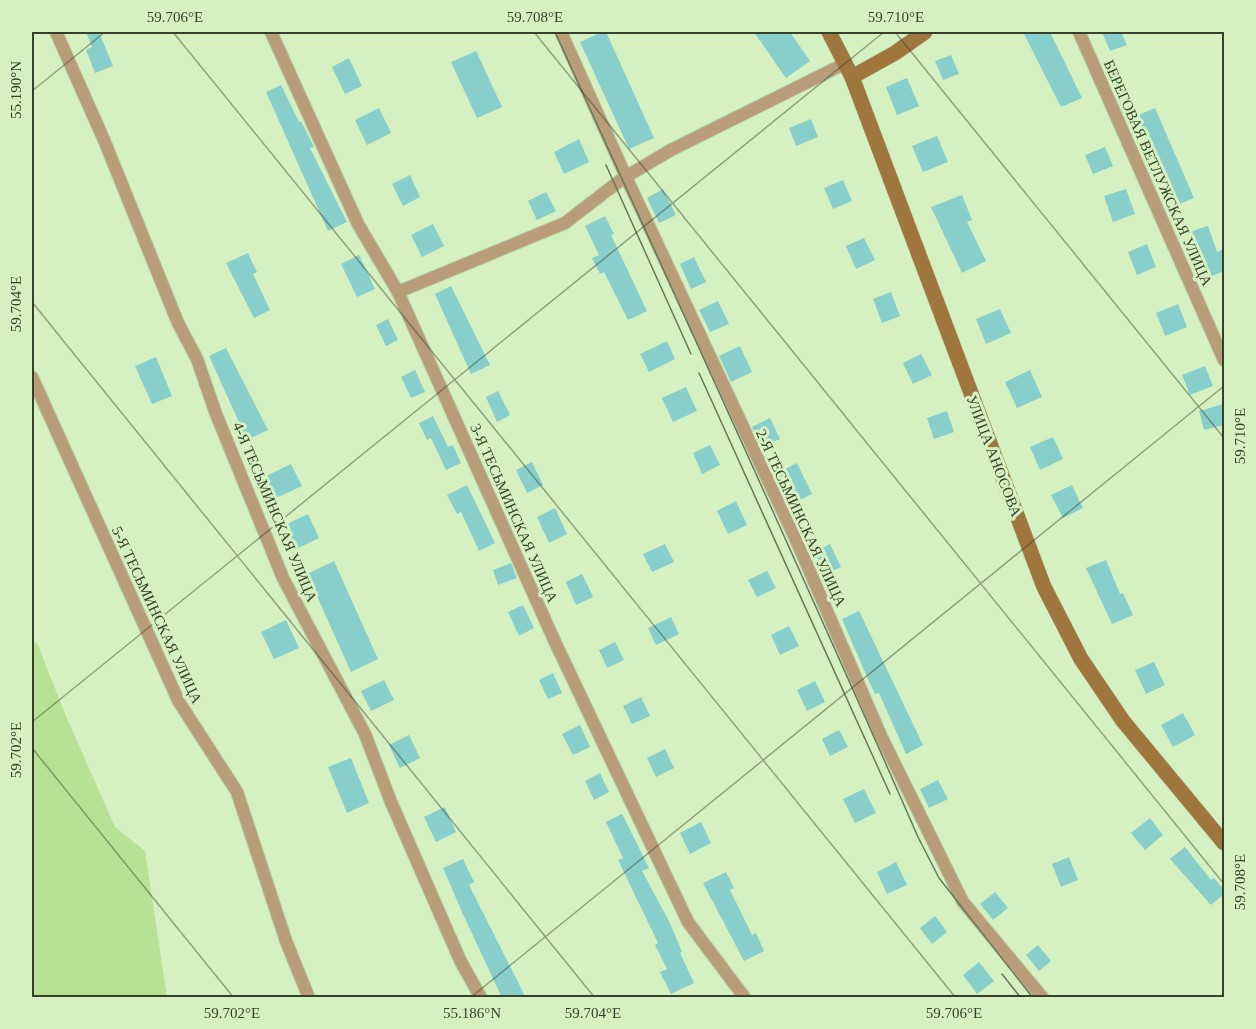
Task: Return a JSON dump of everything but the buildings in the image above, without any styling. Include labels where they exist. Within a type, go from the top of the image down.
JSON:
[{"type":"main road","name":"УЛИЦА АНОСОВА","points":[[829,32],[849,70],[1044,587],[1081,659],[1123,721],[1224,843]]},
{"type":"main road","points":[[849,70],[895,53],[925,32]]},
{"type":"street","name":"4-Я ТЕСЬМИНСКАЯ УЛИЦА","points":[[56,32],[104,140],[178,323],[197,359],[216,414],[283,578],[365,734],[391,802],[456,950],[481,998]]},
{"type":"street","name":"3-Я ТЕСЬМИНСКАЯ УЛИЦА","points":[[271,32],[358,224],[398,292],[555,642],[688,922],[745,998]]},
{"type":"street","name":"2-Я ТЕСЬМИНСКАЯ УЛИЦА","points":[[561,32],[626,177],[797,542],[881,736],[963,902],[1043,998]]},
{"type":"street","name":"БЕРЕГОВАЯ ВЕТЛУЖСКАЯ УЛИЦА","points":[[1079,32],[1224,360]]},
{"type":"street","points":[[398,292],[565,223],[615,184],[671,150],[849,70]]},
{"type":"street","name":"5-Я ТЕСЬМИНСКАЯ УЛИЦА","points":[[32,377],[179,702],[237,792],[286,941],[309,998]]},
{"type":"green space","points":[[37,643],[115,827],[145,851],[167,997],[32,997],[32,644]]},
{"type":"tram line","points":[[555,32],[918,837],[939,878],[1033,998]]},
{"type":"tram line","points":[[606,165],[691,354]]},
{"type":"tram line","points":[[699,373],[890,794]]},
{"type":"tram line","points":[[1002,974],[1021,998]]}]
